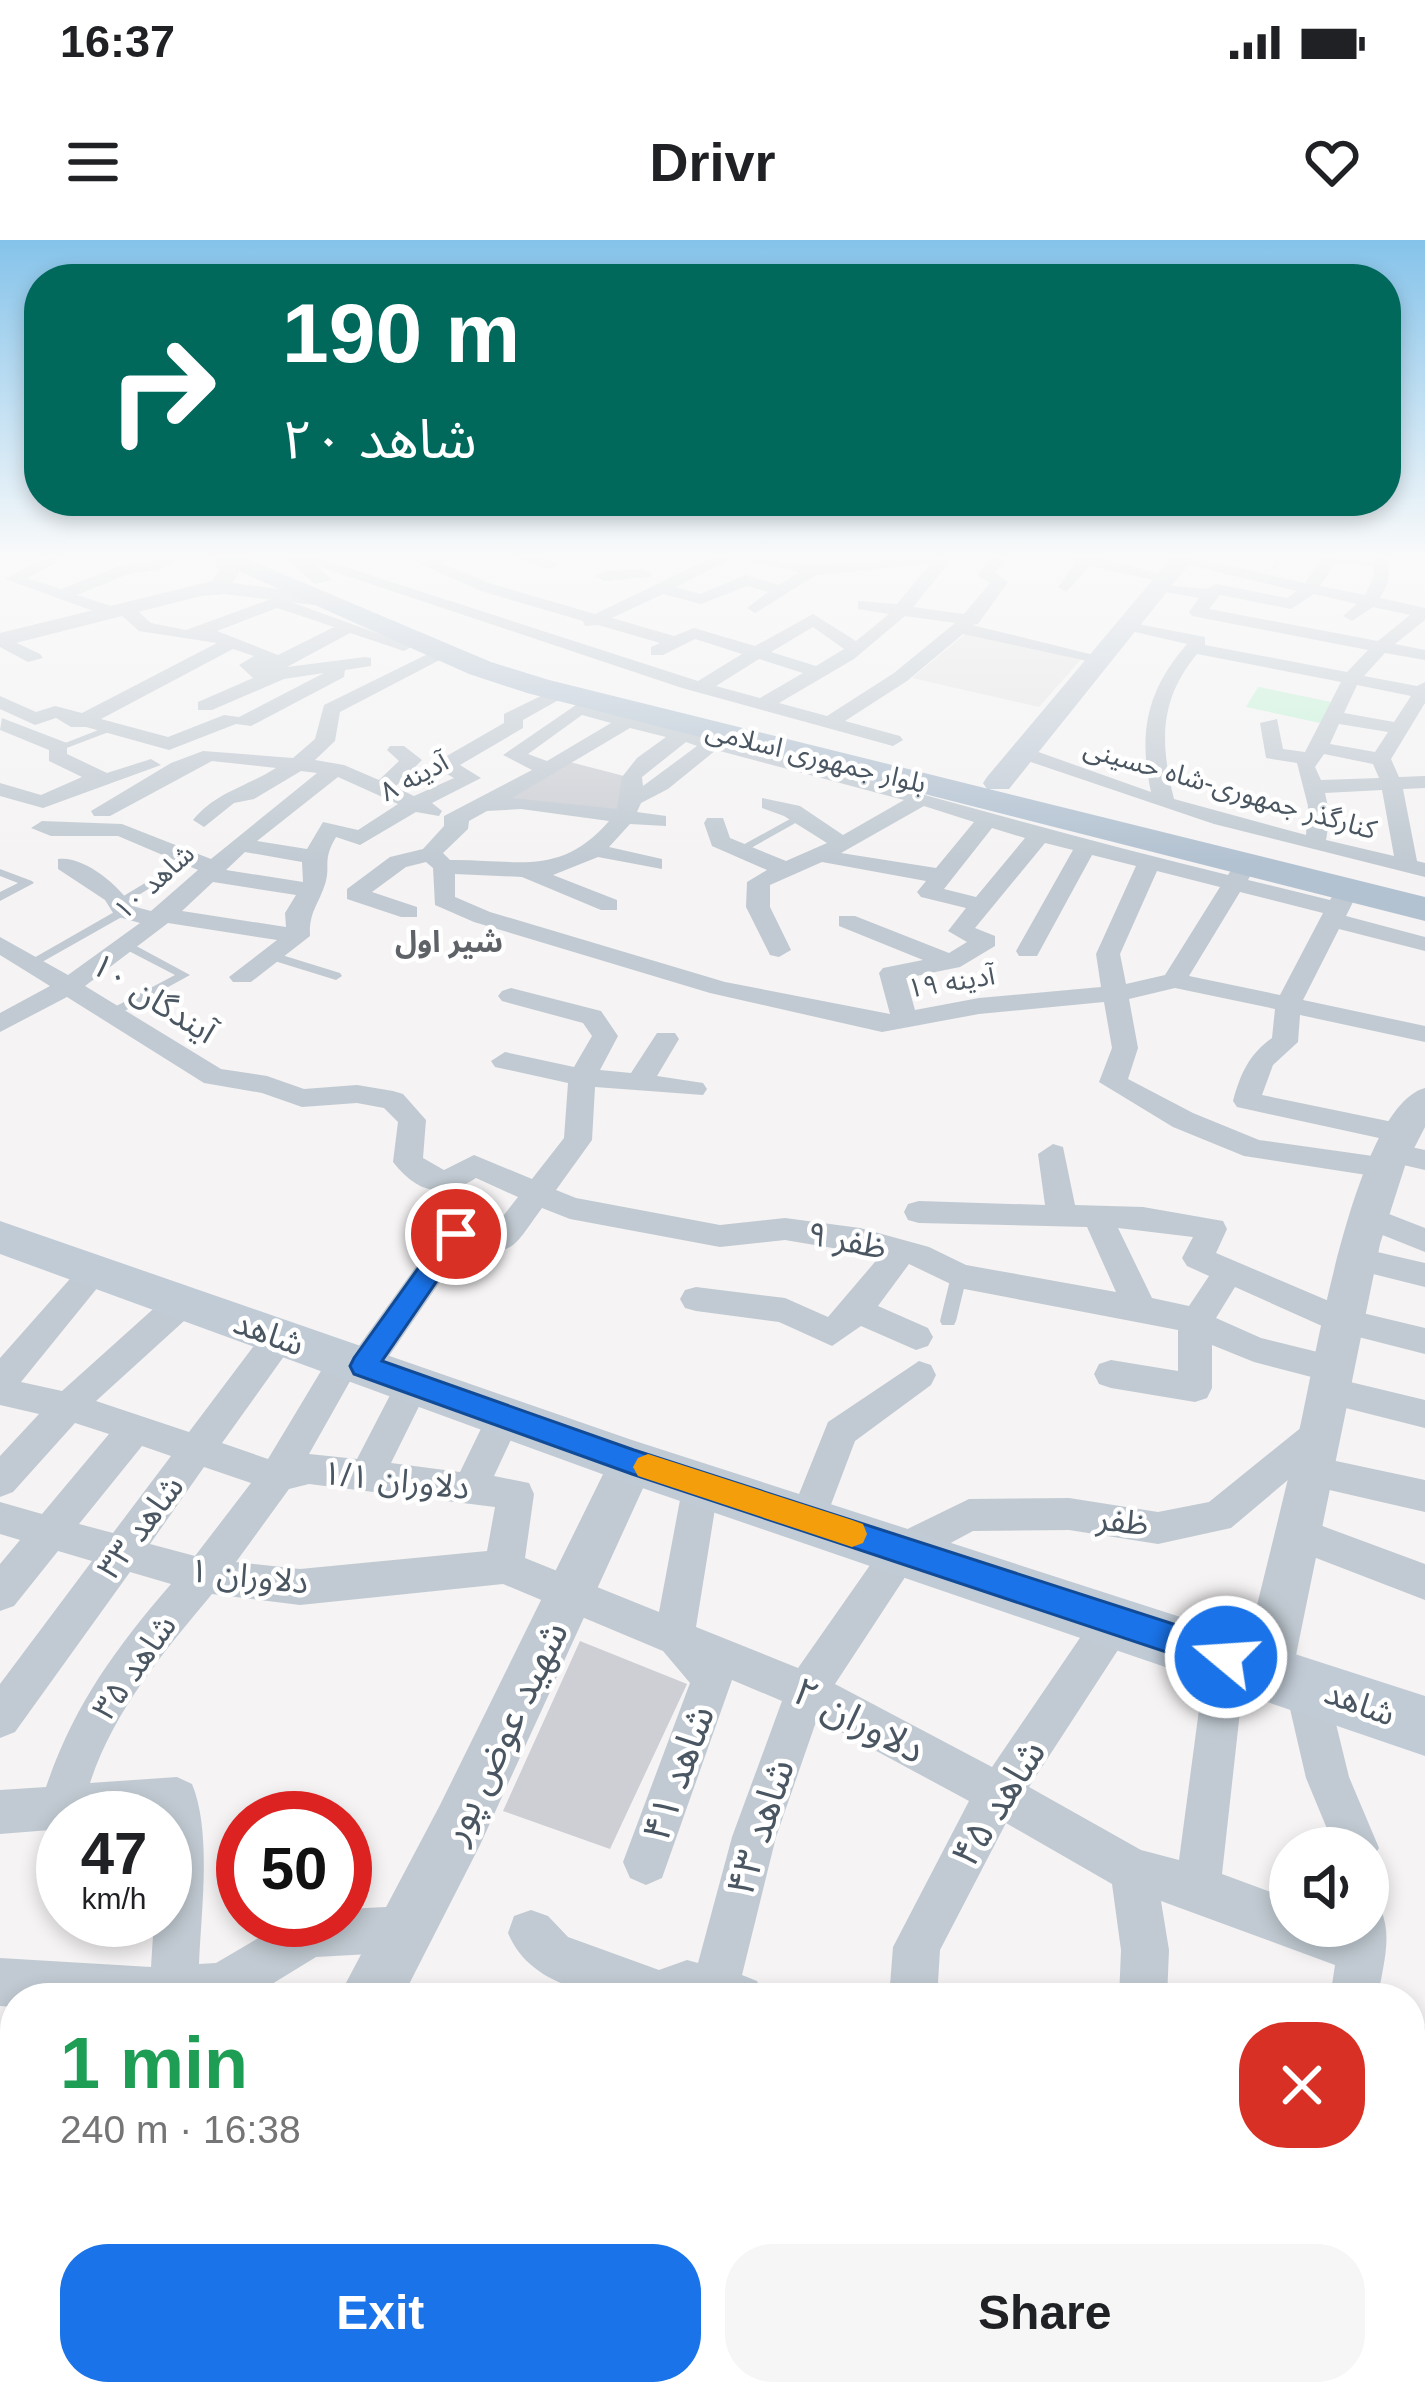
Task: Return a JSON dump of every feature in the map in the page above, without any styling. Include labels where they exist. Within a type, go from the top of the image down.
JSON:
[{"type":"main road","name":"بلوار جمهوری اسلامی","points":[[458,659],[501,675],[998,782],[1425,909]]},
{"type":"main road","points":[[501,675],[529,671],[539,661],[533,659]]},
{"type":"main road","name":"بلوار جمهوری اسلامی","points":[[534,659],[582,692],[629,716],[701,715],[1240,874],[1352,890],[1419,874]]},
{"type":"main road","points":[[998,782],[1101,659]]},
{"type":"main road","name":"شاهد","points":[[0,1237],[632,1462],[1425,1726]]},
{"type":"street","points":[[84,720],[184,668],[214,659]]},
{"type":"street","points":[[184,668],[221,677],[235,659]]},
{"type":"street","points":[[248,659],[262,676],[376,659]]},
{"type":"street","points":[[279,659],[279,674]]},
{"type":"street","points":[[156,780],[228,797],[247,795],[300,763],[325,741],[332,709],[405,659]]},
{"type":"street","points":[[618,659],[632,663],[701,715],[922,798],[1086,846],[1240,874],[1174,980],[1425,1034]]},
{"type":"street","points":[[632,663],[640,659]]},
{"type":"street","points":[[526,872],[565,868],[596,850],[635,798],[632,777],[644,762],[701,715],[754,659]]},
{"type":"street","points":[[783,659],[818,672]]},
{"type":"street","points":[[701,715],[761,705],[840,659]]},
{"type":"street","points":[[830,722],[926,659]]},
{"type":"street","points":[[1164,803],[1153,721],[1156,698],[1182,659]]},
{"type":"street","points":[[1244,659],[1424,691],[1392,743],[1392,784],[1419,874]]},
{"type":"street","points":[[1313,845],[1321,832],[1305,766],[1336,718],[1351,680],[1370,659]]},
{"type":"street","points":[[44,741],[56,712],[169,744],[237,721],[365,662]]},
{"type":"street","points":[[1256,683],[1268,664]]},
{"type":"street","points":[[205,706],[279,674]]},
{"type":"street","points":[[548,769],[513,755],[549,730],[582,692]]},
{"type":"street","name":"آدینه ۸","points":[[331,827],[360,838],[415,803],[471,778],[446,764],[516,724],[511,718],[582,692]]},
{"type":"street","points":[[0,696],[56,757],[98,777],[106,780],[151,765],[178,767]]},
{"type":"street","points":[[761,705],[893,740]]},
{"type":"street","points":[[452,821],[486,798],[521,788],[629,716]]},
{"type":"street","points":[[1336,718],[1392,743]]},
{"type":"street","points":[[1270,723],[1274,754],[1392,743],[1424,746]]},
{"type":"street","points":[[516,724],[549,730]]},
{"type":"street","points":[[4,728],[44,741]]},
{"type":"street","points":[[382,788],[412,760],[398,750]]},
{"type":"street","name":"کنارگذر جمهوری-شاه حسینی","points":[[1023,753],[1110,788],[1313,845],[1352,890],[1425,944]]},
{"type":"street","points":[[102,811],[178,767],[210,755],[300,763],[337,769],[460,824],[441,838],[438,860]]},
{"type":"street","name":"شاهد ۱۰","points":[[0,1024],[69,988],[127,945],[203,868],[337,769]]},
{"type":"street","points":[[0,785],[20,771]]},
{"type":"street","points":[[0,785],[43,802],[98,777]]},
{"type":"street","points":[[1314,788],[1425,782]]},
{"type":"street","points":[[204,820],[228,797]]},
{"type":"street","points":[[779,950],[758,907],[759,882],[843,844],[922,798]]},
{"type":"street","points":[[479,806],[521,803],[658,821]]},
{"type":"street","points":[[770,803],[803,817],[843,844]]},
{"type":"street","points":[[281,809],[331,827],[313,857],[315,883],[297,914],[298,936]]},
{"type":"street","points":[[981,905],[928,892],[987,820]]},
{"type":"street","points":[[715,823],[720,841],[785,868]]},
{"type":"street","points":[[42,828],[68,833],[107,828],[134,835],[203,868],[311,890]]},
{"type":"street","points":[[905,1020],[892,973],[951,962],[986,941],[960,931],[1040,835]]},
{"type":"street","points":[[240,845],[313,857]]},
{"type":"street","points":[[1028,951],[1086,846]]},
{"type":"street","points":[[596,850],[654,864]]},
{"type":"street","points":[[818,854],[867,867],[942,876]]},
{"type":"street","points":[[409,912],[355,893],[398,862],[438,860],[526,872],[609,905]]},
{"type":"street","name":"آدینه ۱۹","points":[[438,860],[443,900],[543,936],[719,988],[882,1024],[979,1006],[1118,993],[1174,980]]},
{"type":"street","points":[[1150,861],[1108,954],[1125,1048],[1113,1082],[1184,1120],[1254,1149],[1406,1143]]},
{"type":"street","points":[[66,863],[121,907],[158,918],[298,936]]},
{"type":"street","points":[[1352,890],[1288,1004],[1285,1042],[1266,1052],[1255,1070],[1247,1101],[1406,1143]]},
{"type":"street","points":[[847,921],[951,962]]},
{"type":"street","points":[[242,977],[298,936]]},
{"type":"street","name":"آیندگان ۱۰","points":[[0,944],[214,1077],[267,1084],[302,1098],[357,1094],[393,1100],[412,1120]]},
{"type":"street","points":[[367,1476],[374,1370],[456,1234],[499,1243],[578,1140],[582,1077],[604,1036],[592,1017],[511,996]]},
{"type":"street","points":[[640,1081],[666,1039]]},
{"type":"street","points":[[505,1061],[582,1077],[693,1089]]},
{"type":"street","name":"ظفر ۹","points":[[412,1120],[408,1162],[445,1184],[474,1165],[570,1208],[720,1236],[785,1229],[860,1238],[902,1250],[959,1276],[1140,1308],[1196,1323],[1254,1349],[1324,1416]]},
{"type":"street","points":[[1269,1914],[1198,1888],[1266,1670],[1365,1239],[1406,1143]]},
{"type":"street","points":[[1053,1154],[1062,1218]]},
{"type":"street","points":[[919,1212],[1062,1218],[1218,1215],[1198,1258],[1343,1322],[1425,1341]]},
{"type":"street","points":[[1098,1218],[1140,1308]]},
{"type":"street","points":[[1365,1239],[1425,1241]]},
{"type":"street","points":[[1365,1239],[1425,1275]]},
{"type":"street","points":[[696,1299],[785,1310],[832,1333],[857,1310],[902,1250]]},
{"type":"street","points":[[0,1386],[95,1270]]},
{"type":"street","points":[[1111,1374],[1195,1388],[1196,1323],[1228,1271]]},
{"type":"street","points":[[0,1481],[68,1406],[183,1302]]},
{"type":"street","points":[[857,1310],[916,1336]]},
{"type":"street","name":"شاهد ۳۳","points":[[0,1718],[280,1336]]},
{"type":"street","name":"شاهد ۳۵","points":[[66,1791],[84,1738],[125,1672],[277,1477],[374,1370]]},
{"type":"street","points":[[808,1519],[841,1432],[919,1375]]},
{"type":"street","name":"دلاوران ۱/۱","points":[[0,1386],[277,1477],[309,1469],[516,1494],[504,1567]]},
{"type":"street","points":[[1324,1416],[1425,1414]]},
{"type":"street","points":[[470,1488],[504,1416]]},
{"type":"street","points":[[1324,1416],[1425,1496]]},
{"type":"street","name":"ظفر","points":[[902,1550],[969,1515],[1069,1514],[1158,1528],[1218,1516],[1324,1416]]},
{"type":"street","points":[[0,1593],[134,1430]]},
{"type":"street","name":"شهید عوض پور","points":[[377,1983],[571,1595],[632,1462]]},
{"type":"street","points":[[675,1636],[700,1484]]},
{"type":"street","name":"دلاوران ۱","points":[[0,1518],[203,1576],[300,1587],[504,1567],[571,1595]]},
{"type":"street","points":[[1298,1534],[1425,1582]]},
{"type":"street","name":"شاهد ۴۳","points":[[729,1983],[754,1837],[806,1691],[902,1550]]},
{"type":"street","name":"دلاوران ۲","points":[[571,1595],[806,1691],[1133,1871],[1198,1888]]},
{"type":"street","name":"شاهد ۴۵","points":[[914,1983],[917,1947],[975,1831],[1115,1620]]},
{"type":"street","name":"شاهد ۴۱","points":[[646,1862],[712,1678],[675,1636]]},
{"type":"street","points":[[1266,1670],[1328,1778],[1348,1827]]},
{"type":"street","points":[[0,1812],[36,1808]]},
{"type":"street","points":[[1133,1871],[1145,1950],[1144,1983]]},
{"type":"street","points":[[229,1983],[310,1934],[406,1929]]},
{"type":"street","points":[[531,1933],[553,1955],[622,1983]]},
{"type":"street","points":[[174,1983],[176,1947]]},
{"type":"lane","points":[[44,741],[111,728]]},
{"type":"lane","points":[[738,851],[803,817]]},
{"type":"lane","points":[[31,963],[121,907],[203,868]]},
{"type":"lane","points":[[0,872],[28,883],[0,897]]},
{"type":"lane","points":[[110,1015],[184,975],[127,945]]},
{"type":"lane","points":[[272,956],[336,976]]},
{"type":"lane","points":[[949,1321],[959,1276]]},
{"type":"shaded area","points":[[935,659],[1081,659],[1039,707],[912,678]]},
{"type":"green space","points":[[1258,687],[1331,702],[1320,723],[1246,707]]},
{"type":"building","points":[[570,762],[624,776],[619,815],[495,804]]},
{"type":"building","points":[[580,1641],[687,1684],[610,1849],[503,1811]]},
{"type":"slow traffic","points":[[648,1467],[852,1534]]},
{"type":"district","name":"شیر اول","points":[[449,941]]},
{"type":"route","points":[[456,1234],[364,1366],[632,1462],[1226,1657]]}]
